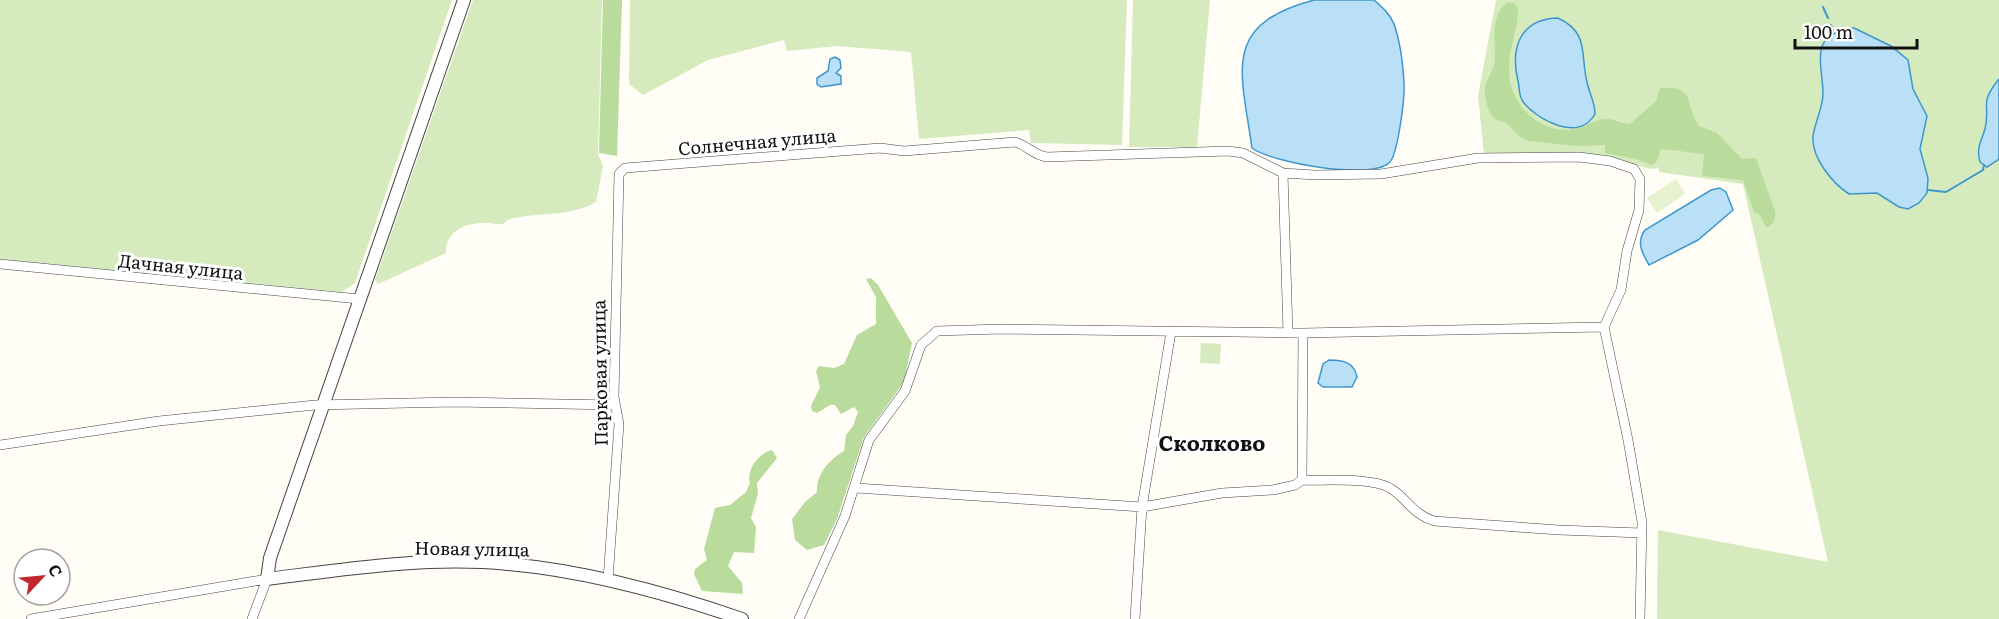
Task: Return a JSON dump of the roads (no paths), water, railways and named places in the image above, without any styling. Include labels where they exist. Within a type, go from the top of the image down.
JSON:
[{"type":"street","points":[[252,619],[267,579],[270,558],[359,298],[464,0]]},
{"type":"street","name":"Солнечная улица","points":[[625,168],[893,148],[904,152],[1015,142],[1047,157],[1228,151],[1242,153],[1283,173]]},
{"type":"street","points":[[1288,333],[1283,173],[1349,176],[1381,174],[1490,158],[1580,157],[1610,160],[1634,169],[1640,179],[1639,210],[1626,251],[1621,290],[1604,327],[1628,440],[1642,533],[1640,619]]},
{"type":"street","name":"Парковая улица","points":[[608,580],[619,424],[615,405],[614,310],[619,174],[625,168]]},
{"type":"street","name":"Дачная улица","points":[[0,264],[359,298]]},
{"type":"street","points":[[799,619],[856,488],[869,441],[905,391],[921,345],[932,334],[945,330],[1001,329],[1303,333],[1604,327]]},
{"type":"street","points":[[1135,619],[1142,507],[1171,332]]},
{"type":"street","points":[[1302,480],[1303,333]]},
{"type":"street","points":[[0,445],[159,422],[323,406],[455,402],[615,405]]},
{"type":"street","points":[[856,488],[1142,507],[1222,493],[1273,490],[1295,485],[1302,480],[1379,483],[1402,496],[1417,515],[1434,521],[1642,533]]},
{"type":"street","name":"Новая улица","points":[[267,579],[367,567],[478,563],[536,567],[608,580],[736,618]]},
{"type":"street","points":[[31,619],[267,579]]},
{"type":"water","points":[[1314,0],[1374,0],[1394,24],[1403,69],[1402,112],[1392,158],[1389,163],[1378,168],[1343,170],[1321,168],[1279,159],[1252,148],[1242,73],[1244,54],[1251,37],[1264,23],[1284,10]]},
{"type":"water","points":[[1558,18],[1568,24],[1579,38],[1587,82],[1594,105],[1595,114],[1579,127],[1569,128],[1549,122],[1531,110],[1520,95],[1516,57],[1521,38],[1535,24]]},
{"type":"water","points":[[1854,28],[1891,46],[1908,60],[1913,89],[1927,116],[1920,149],[1928,178],[1927,193],[1919,203],[1908,209],[1899,207],[1877,193],[1849,194],[1824,169],[1815,152],[1813,136],[1823,95],[1821,52],[1829,36]]},
{"type":"water","points":[[835,57],[840,60],[841,68],[836,73],[841,76],[841,84],[821,87],[817,84],[817,78],[828,71],[830,59]]},
{"type":"water","points":[[1999,79],[1999,159],[1987,167],[1980,162],[1979,149],[1985,129],[1987,100]]},
{"type":"water","points":[[1720,188],[1726,192],[1733,210],[1698,240],[1649,265],[1640,243],[1645,230],[1711,190]]},
{"type":"water","points":[[1329,360],[1343,361],[1351,365],[1357,377],[1352,387],[1323,387],[1318,383],[1323,364]]},
{"type":"waterway","points":[[1823,7],[1828,18]]},
{"type":"waterway","points":[[1831,25],[1834,34]]},
{"type":"waterway","points":[[1928,190],[1946,192],[1983,170],[1984,165]]},
{"type":"district","name":"Сколково","points":[[1212,441]]}]
